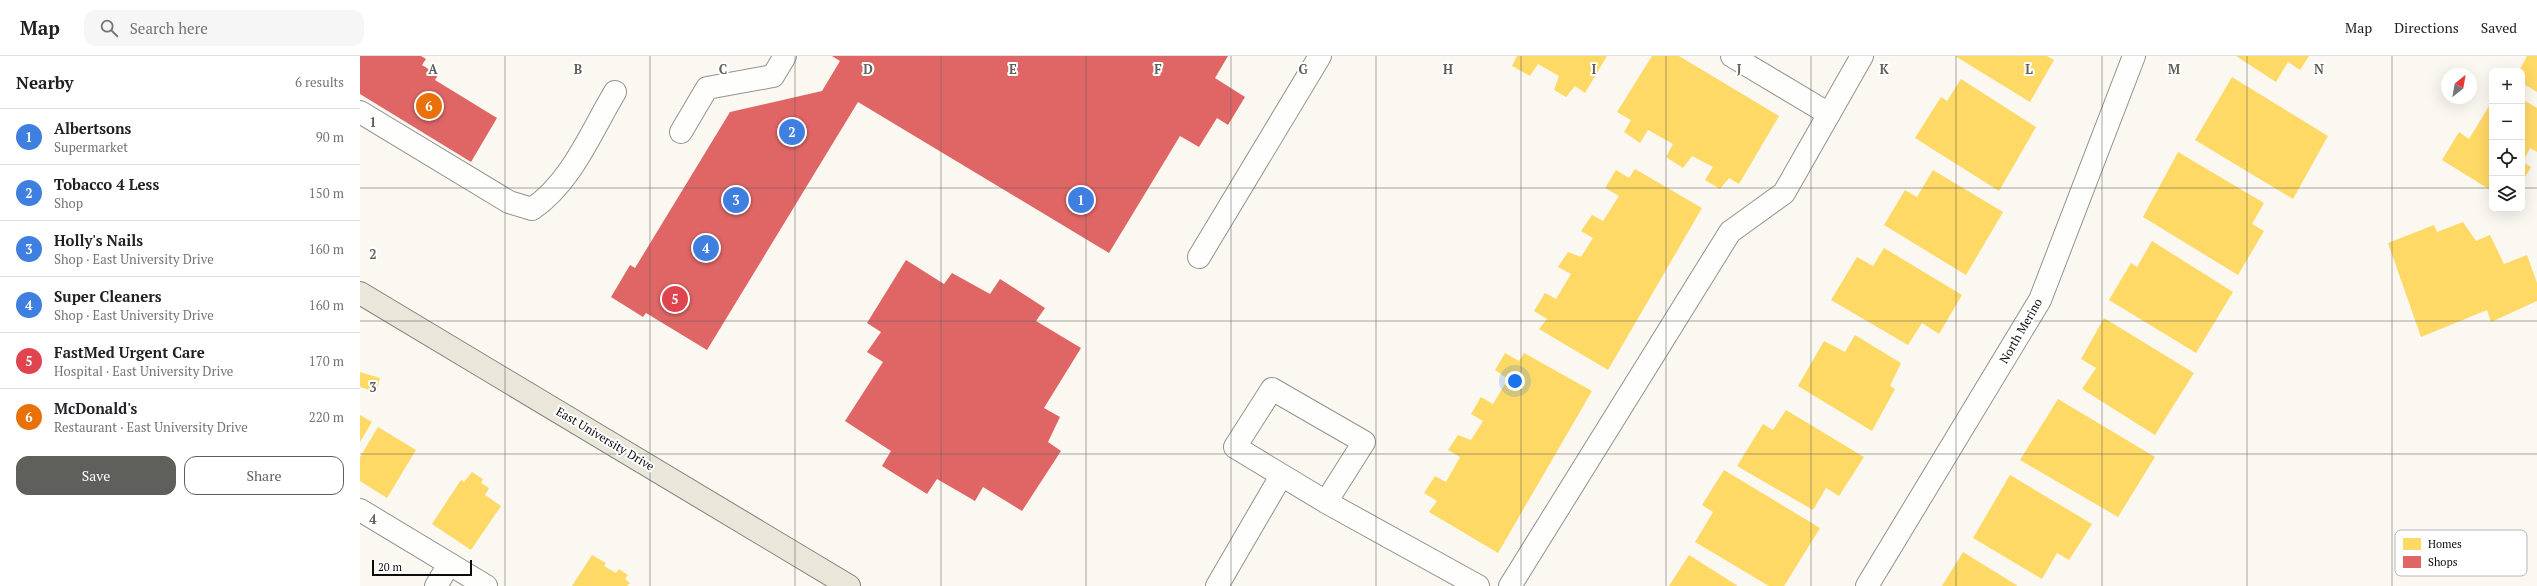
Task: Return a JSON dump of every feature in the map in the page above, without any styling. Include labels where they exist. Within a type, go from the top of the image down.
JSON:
[{"type":"main road","name":"East University Drive","points":[[360,293],[846,585]]},
{"type":"street","points":[[681,132],[707,88],[773,76],[785,56]]},
{"type":"street","points":[[1199,257],[1320,56]]},
{"type":"street","points":[[1732,56],[1829,114]]},
{"type":"street","points":[[1510,586],[1730,232],[1784,193],[1862,56]]},
{"type":"street","name":"North Merino","points":[[1867,586],[2040,300],[2134,56]]},
{"type":"street","points":[[360,112],[509,202],[532,209],[545,200],[561,183],[615,92]]},
{"type":"street","points":[[1326,502],[1364,442],[1272,389],[1235,447],[1326,502],[1478,586]]},
{"type":"street","points":[[1217,586],[1281,476]]},
{"type":"street","points":[[360,510],[486,586]]},
{"type":"street","points":[[436,586],[449,564]]},
{"type":"building: Homes","points":[[1517,56],[1607,56],[1585,93],[1575,86],[1566,97],[1554,90],[1559,76],[1538,64],[1530,76],[1512,66]]},
{"type":"building: Homes","points":[[1652,56],[1679,56],[1779,116],[1739,184],[1729,178],[1720,189],[1705,180],[1713,167],[1692,156],[1683,168],[1666,157],[1673,144],[1648,130],[1640,143],[1624,132],[1631,120],[1617,112]]},
{"type":"building: Homes","points":[[1955,56],[2047,56],[2054,60],[2030,102]]},
{"type":"building: Homes","points":[[2236,56],[2309,56],[2300,70],[2288,62],[2276,82]]},
{"type":"building: Homes","points":[[2527,56],[2537,56],[2537,92],[2525,85],[2525,68],[2521,68]]},
{"type":"building: Homes","points":[[2232,77],[2328,136],[2293,199],[2195,140]]},
{"type":"building: Homes","points":[[1961,79],[2036,127],[1999,191],[1915,138],[1941,97],[1947,101]]},
{"type":"building: Homes","points":[[2525,101],[2537,108],[2537,152],[2530,148],[2525,158]]},
{"type":"building: Homes","points":[[2489,106],[2489,189],[2442,160],[2459,132],[2469,139]]},
{"type":"building: Homes","points":[[2178,152],[2264,203],[2252,224],[2264,231],[2238,275],[2143,217]]},
{"type":"building: Homes","points":[[2525,163],[2531,167],[2525,177]]},
{"type":"building: Homes","points":[[1635,169],[1702,208],[1608,370],[1539,329],[1547,319],[1534,311],[1545,293],[1556,299],[1571,274],[1558,267],[1568,252],[1581,257],[1593,238],[1581,231],[1592,215],[1603,221],[1619,196],[1605,188],[1616,170],[1629,178]]},
{"type":"building: Homes","points":[[1933,170],[2003,212],[1966,275],[1884,225],[1905,190],[1917,197]]},
{"type":"building: Homes","points":[[2463,222],[2476,241],[2490,235],[2504,264],[2527,255],[2537,283],[2537,301],[2491,322],[2487,310],[2421,337],[2388,243],[2434,225],[2437,232]]},
{"type":"building: Homes","points":[[2152,241],[2233,292],[2196,353],[2109,300],[2131,263],[2137,267]]},
{"type":"building: Homes","points":[[1884,248],[1962,295],[1939,334],[1922,323],[1908,345],[1831,300],[1857,257],[1873,266]]},
{"type":"building: Homes","points":[[2104,318],[2194,373],[2155,435],[2082,389],[2096,368],[2081,359]]},
{"type":"building: Homes","points":[[1855,335],[1901,363],[1890,386],[1895,389],[1872,431],[1798,386],[1824,341],[1845,352]]},
{"type":"building: Homes","points":[[1505,353],[1519,361],[1524,353],[1592,391],[1498,553],[1429,512],[1437,501],[1424,493],[1435,476],[1446,482],[1460,457],[1448,450],[1458,435],[1471,440],[1483,421],[1471,414],[1481,397],[1493,404],[1508,379],[1495,370]]},
{"type":"building: Homes","points":[[360,372],[380,378],[376,392],[360,387]]},
{"type":"building: Homes","points":[[2058,399],[2155,457],[2118,517],[2020,460]]},
{"type":"building: Homes","points":[[1786,410],[1864,457],[1839,496],[1826,488],[1813,510],[1737,466],[1763,424],[1773,430]]},
{"type":"building: Homes","points":[[360,415],[372,422],[360,442]]},
{"type":"building: Homes","points":[[378,427],[416,450],[387,498],[360,481],[360,457]]},
{"type":"building: Homes","points":[[1724,470],[1820,528],[1784,586],[1769,586],[1695,542],[1713,512],[1702,505]]},
{"type":"building: Homes","points":[[472,472],[483,479],[481,483],[489,488],[485,495],[501,506],[471,550],[432,524],[461,480],[464,482]]},
{"type":"building: Homes","points":[[2010,475],[2092,524],[2069,560],[2057,553],[2042,579],[1973,538]]},
{"type":"building: Homes","points":[[1963,552],[2018,586],[1942,586]]},
{"type":"building: Homes","points":[[592,555],[606,563],[604,566],[616,573],[619,569],[628,575],[625,579],[630,583],[627,586],[572,586]]},
{"type":"building: Homes","points":[[1689,555],[1738,586],[1669,586]]},
{"type":"building: Shops","points":[[360,56],[421,56],[426,59],[422,65],[438,75],[435,80],[497,118],[471,162],[360,94]]},
{"type":"building: Shops","points":[[832,56],[1228,56],[1215,78],[1245,97],[1228,125],[1217,118],[1199,147],[1180,136],[1109,253],[858,102],[707,350],[646,313],[643,317],[611,297],[630,265],[635,268],[730,112],[822,91],[840,61]]},
{"type":"building: Shops","points":[[906,260],[944,284],[952,273],[990,294],[1000,279],[1045,308],[1036,321],[1081,348],[1044,408],[1060,417],[1048,442],[1061,451],[1022,511],[983,487],[975,501],[937,479],[927,494],[882,466],[891,451],[845,421],[883,362],[867,352],[881,332],[867,323]]},
{"type":"place","name":"McDonald's","points":[[429,106]]},
{"type":"place","name":"Tobacco 4 Less","points":[[792,132]]},
{"type":"place","name":"Holly's Nails","points":[[736,200]]},
{"type":"place","name":"Albertsons","points":[[1081,200]]},
{"type":"place","name":"Super Cleaners","points":[[706,248]]},
{"type":"place","name":"FastMed Urgent Care","points":[[675,299]]}]
